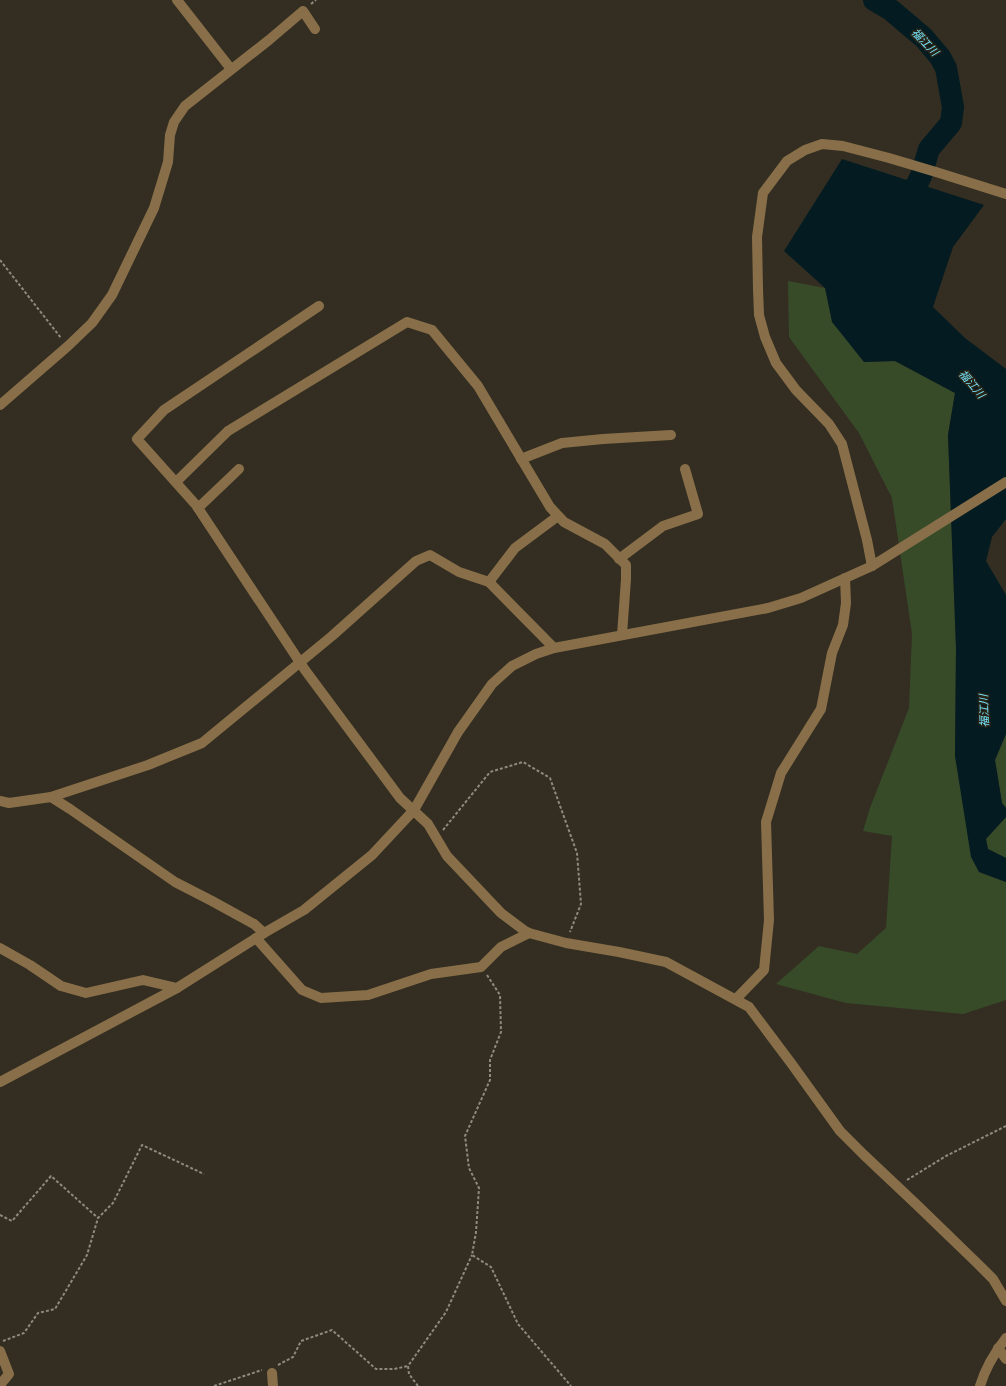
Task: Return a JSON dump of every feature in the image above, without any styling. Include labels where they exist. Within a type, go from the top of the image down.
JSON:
[{"type":"street","points":[[177,0],[231,69]]},
{"type":"street","points":[[0,405],[92,324],[112,295],[154,208],[168,162],[170,136],[174,122],[185,106],[269,40],[303,11],[315,29]]},
{"type":"street","points":[[872,566],[867,540],[842,444],[829,424],[796,390],[776,364],[765,337],[759,315],[757,237],[763,193],[787,161],[805,150],[822,144],[843,146],[881,156],[1006,194]]},
{"type":"street","points":[[319,306],[164,410],[137,439],[198,508],[305,670],[400,798],[428,824],[447,856],[501,913],[529,933],[566,943],[666,962],[736,999],[748,1007],[791,1062],[840,1131],[864,1156],[993,1279],[1006,1301]]},
{"type":"street","points":[[176,482],[228,431],[407,322],[432,330],[478,386],[550,507],[564,522],[605,544],[626,565],[622,635]]},
{"type":"street","points":[[521,459],[562,443],[671,435]]},
{"type":"street","points":[[198,508],[239,469]]},
{"type":"street","points":[[619,559],[663,526],[698,514],[685,469]]},
{"type":"street","points":[[0,1082],[177,988],[260,935],[304,910],[372,855],[414,810],[458,732],[492,684],[512,666],[536,654],[554,648],[768,608],[801,598],[872,566],[1006,482]]},
{"type":"street","points":[[489,582],[515,548],[558,516]]},
{"type":"street","points":[[0,801],[9,803],[51,798],[148,764],[202,743],[301,662],[416,561],[430,555],[459,572],[489,582],[554,648]]},
{"type":"street","points":[[736,999],[764,970],[769,920],[766,822],[781,772],[821,709],[832,653],[843,625],[846,602],[845,578]]},
{"type":"street","points":[[51,798],[175,882],[254,924],[260,935],[302,990],[321,998],[368,995],[431,974],[481,966],[501,947],[529,933]]},
{"type":"street","points":[[0,948],[30,965],[61,986],[86,993],[143,980],[177,988]]},
{"type":"street","points":[[980,1386],[998,1348],[1006,1338]]},
{"type":"street","points":[[998,1348],[1006,1359]]},
{"type":"street","points":[[0,1351],[9,1374],[0,1385]]},
{"type":"street","points":[[270,1370],[274,1386]]},
{"type":"path","points":[[0,260],[68,346]]},
{"type":"path","points":[[437,839],[490,772],[523,762],[550,778],[577,853],[581,904],[566,943]]},
{"type":"path","points":[[418,1386],[409,1374],[408,1366],[446,1312],[472,1255],[476,1232],[479,1188],[469,1168],[465,1136],[490,1080],[490,1060],[501,1032],[500,995],[481,966]]},
{"type":"path","points":[[897,1186],[946,1156],[1006,1126]]},
{"type":"path","points":[[0,1342],[24,1332],[38,1313],[55,1309],[87,1255],[98,1218],[113,1203],[142,1145],[204,1174]]},
{"type":"path","points":[[0,1215],[12,1221],[51,1176],[98,1218]]},
{"type":"path","points":[[472,1255],[491,1267],[518,1324],[571,1386]]},
{"type":"path","points":[[214,1386],[270,1370],[293,1357],[301,1341],[332,1330],[376,1368],[394,1369],[408,1366]]},
{"type":"green space","points":[[788,281],[825,288],[833,322],[864,362],[895,361],[955,393],[948,435],[956,648],[955,756],[979,872],[1006,882],[1006,1000],[963,1014],[846,1003],[776,984],[819,946],[857,954],[886,928],[892,836],[863,831],[870,808],[909,708],[912,634],[892,498],[859,433],[789,337]]},
{"type":"green space","points":[[1006,734],[1006,808],[1002,803],[995,760]]},
{"type":"green space","points":[[1006,817],[1006,858],[988,849],[986,839]]},
{"type":"water","points":[[842,159],[984,205],[953,247],[933,307],[965,338],[1006,369],[1006,519],[992,537],[986,561],[1006,595],[1006,734],[995,760],[1002,803],[1006,808],[1006,817],[986,839],[988,849],[1006,858],[1006,882],[979,872],[971,857],[955,756],[956,648],[948,435],[955,393],[895,361],[864,362],[832,322],[825,288],[784,251]]},
{"type":"waterway","name":"福江川","points":[[874,0],[891,10],[924,38],[940,57],[946,68],[953,107],[951,123],[929,149],[921,176],[904,210]]}]
